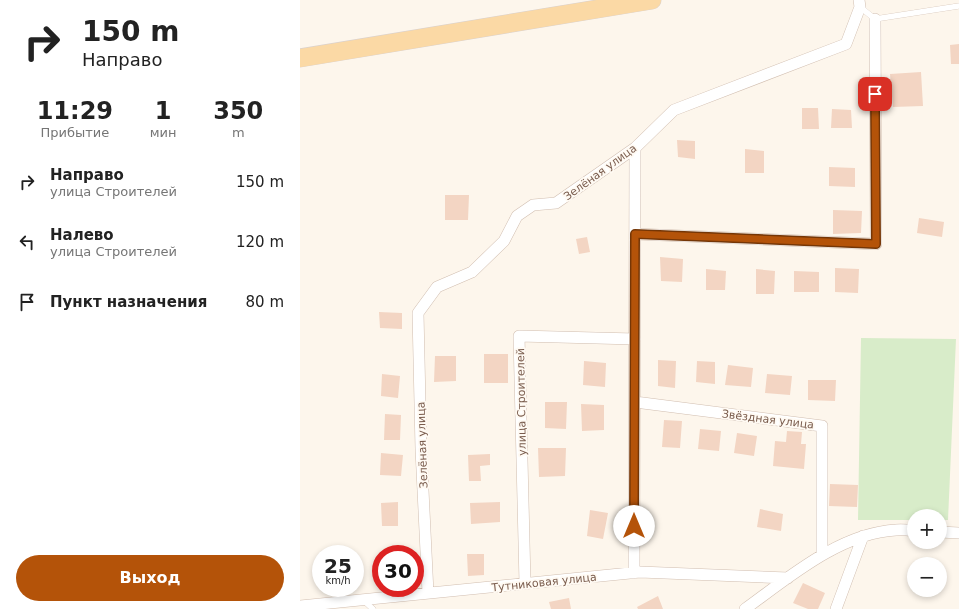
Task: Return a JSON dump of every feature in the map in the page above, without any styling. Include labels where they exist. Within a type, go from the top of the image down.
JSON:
[{"type":"main road","points":[[300,58],[628,2],[652,0]]},
{"type":"street","name":"Зелёная улица","points":[[428,593],[418,314],[438,287],[472,272],[504,241],[517,216],[533,205],[556,203],[635,148],[674,110],[846,44],[860,4]]},
{"type":"street","points":[[635,234],[876,244],[875,19]]},
{"type":"street","points":[[634,573],[635,148]]},
{"type":"street","name":"улица Строителей","points":[[525,584],[520,336],[635,339]]},
{"type":"street","name":"Звёздная улица","points":[[635,402],[822,426],[822,555]]},
{"type":"street","points":[[745,609],[822,555],[863,536],[896,530],[907,531]]},
{"type":"street","points":[[947,533],[959,534]]},
{"type":"street","points":[[836,609],[863,536]]},
{"type":"street","name":"Тутниковая улица","points":[[300,606],[634,573],[788,578]]},
{"type":"lane","points":[[860,4],[875,19],[959,6]]},
{"type":"lane","points":[[362,600],[374,609]]},
{"type":"green space","points":[[861,338],[956,339],[948,520],[947,509],[907,509],[907,520],[858,520]]},
{"type":"building","points":[[959,44],[959,64],[951,64],[950,45]]},
{"type":"building","points":[[921,72],[923,106],[893,107],[890,74]]},
{"type":"building","points":[[802,108],[818,108],[819,129],[802,129]]},
{"type":"building","points":[[832,109],[851,110],[852,128],[831,128]]},
{"type":"building","points":[[677,140],[695,141],[695,159],[678,157]]},
{"type":"building","points":[[745,149],[764,151],[764,173],[745,173]]},
{"type":"building","points":[[829,167],[855,168],[855,187],[829,186]]},
{"type":"building","points":[[445,195],[469,195],[468,220],[445,220]]},
{"type":"building","points":[[833,210],[862,211],[861,233],[833,234]]},
{"type":"building","points":[[919,218],[944,222],[942,237],[917,233]]},
{"type":"building","points":[[587,237],[590,252],[579,254],[576,239]]},
{"type":"building","points":[[660,257],[683,259],[682,282],[661,281]]},
{"type":"building","points":[[835,268],[859,269],[858,293],[835,292]]},
{"type":"building","points":[[706,269],[726,271],[725,290],[706,290]]},
{"type":"building","points":[[756,269],[775,271],[774,294],[756,294]]},
{"type":"building","points":[[794,271],[819,272],[819,292],[794,292]]},
{"type":"building","points":[[379,312],[402,313],[402,329],[380,328]]},
{"type":"building","points":[[484,354],[508,354],[508,383],[484,383]]},
{"type":"building","points":[[435,356],[456,356],[456,381],[434,382]]},
{"type":"building","points":[[658,360],[676,361],[675,388],[658,386]]},
{"type":"building","points":[[584,361],[606,363],[605,387],[583,385]]},
{"type":"building","points":[[697,361],[715,362],[715,384],[696,382]]},
{"type":"building","points":[[728,365],[753,368],[751,387],[725,385]]},
{"type":"building","points":[[382,374],[400,376],[398,398],[381,396]]},
{"type":"building","points":[[767,374],[792,376],[790,395],[765,393]]},
{"type":"building","points":[[808,380],[836,380],[835,401],[808,400]]},
{"type":"building","points":[[545,402],[567,402],[566,429],[545,428]]},
{"type":"building","points":[[581,404],[604,405],[604,430],[582,431]]},
{"type":"building","points":[[385,414],[401,415],[400,440],[384,440]]},
{"type":"building","points":[[664,420],[682,421],[680,448],[662,447]]},
{"type":"building","points":[[700,429],[721,431],[719,451],[698,449]]},
{"type":"building","points":[[787,431],[802,432],[801,444],[806,444],[804,469],[773,466],[775,441],[786,442]]},
{"type":"building","points":[[737,433],[757,436],[754,456],[734,453]]},
{"type":"building","points":[[538,448],[566,448],[565,476],[539,477]]},
{"type":"building","points":[[381,453],[403,455],[401,476],[380,475]]},
{"type":"building","points":[[490,454],[490,465],[480,466],[481,481],[469,481],[468,455]]},
{"type":"building","points":[[830,484],[858,485],[857,507],[829,506]]},
{"type":"building","points":[[398,502],[398,526],[382,526],[381,503]]},
{"type":"building","points":[[500,502],[500,522],[471,524],[470,503]]},
{"type":"building","points":[[760,509],[783,514],[781,531],[757,527]]},
{"type":"building","points":[[590,510],[608,513],[603,539],[587,536]]},
{"type":"building","points":[[467,554],[484,554],[484,575],[468,576]]},
{"type":"building","points":[[803,583],[825,593],[818,609],[808,609],[793,603]]},
{"type":"building","points":[[658,596],[663,609],[638,609],[637,607]]},
{"type":"building","points":[[569,598],[571,609],[551,609],[549,602]]},
{"type":"route","points":[[634,526],[635,234],[876,244],[875,94]]}]
